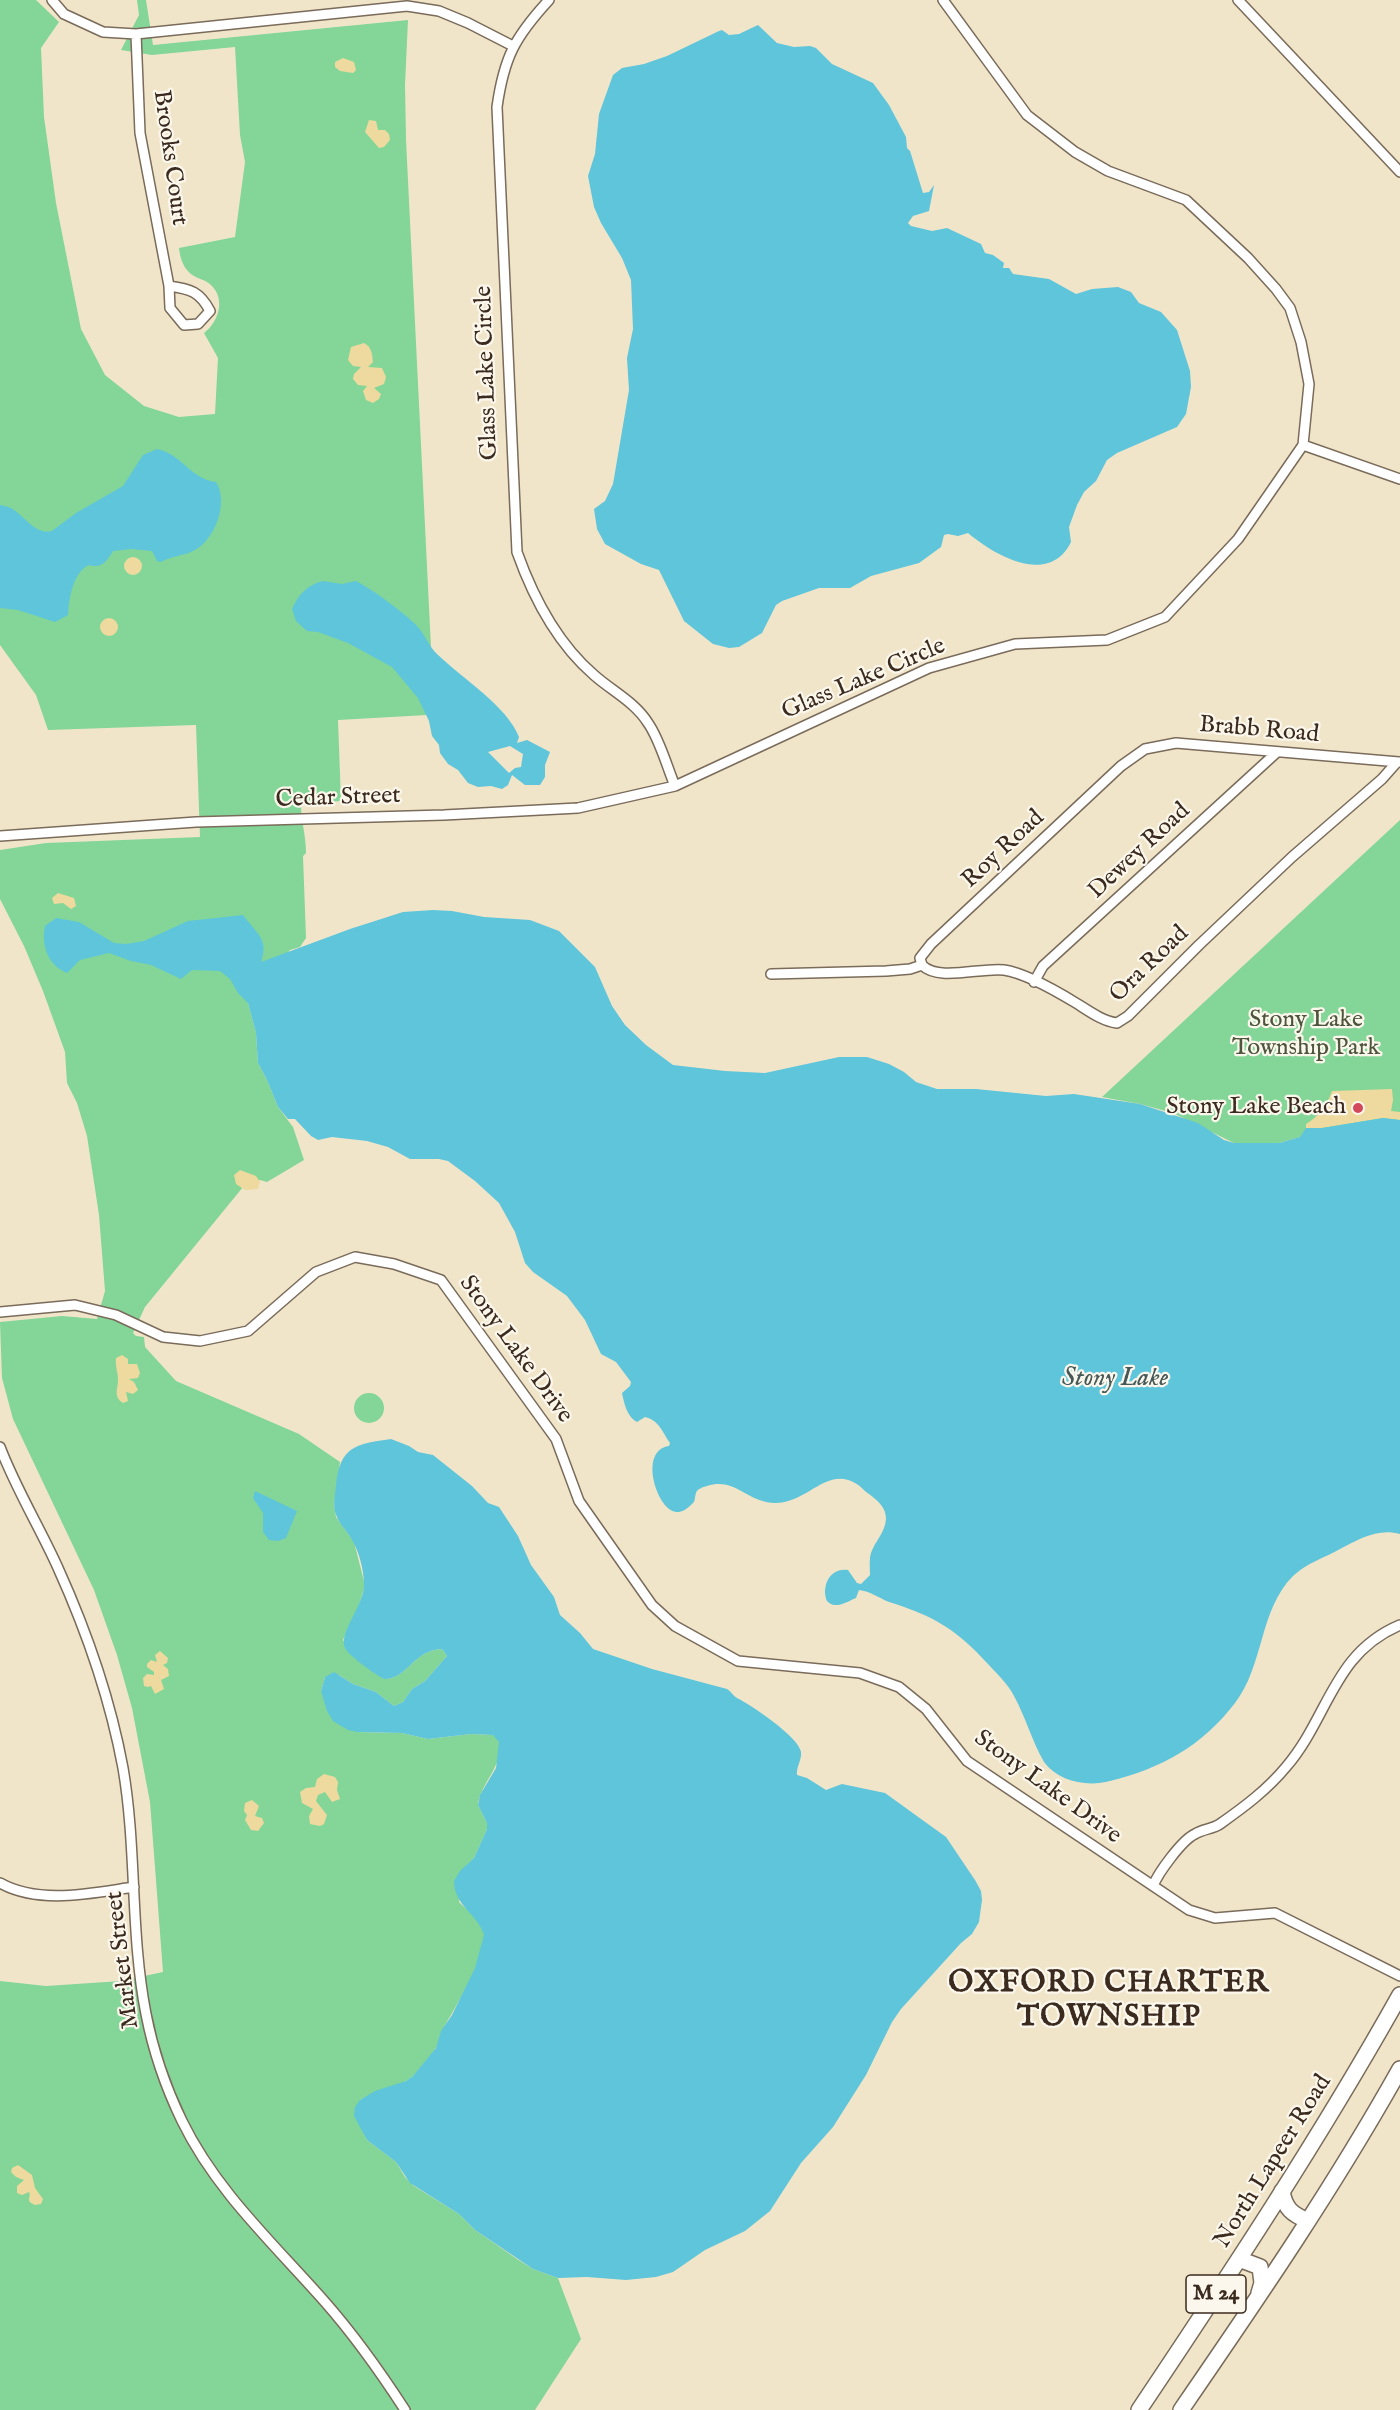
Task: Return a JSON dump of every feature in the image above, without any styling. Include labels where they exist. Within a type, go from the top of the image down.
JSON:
[{"type":"main road","name":"North Lapeer Road","points":[[1139,2410],[1353,2080],[1400,1995]]},
{"type":"main road","name":"M 24","points":[[1181,2410],[1308,2222],[1366,2129],[1400,2068]]},
{"type":"main road","points":[[1282,2191],[1285,2204],[1291,2213],[1308,2222]]},
{"type":"main road","points":[[1239,2259],[1260,2267],[1262,2283],[1257,2299]]},
{"type":"street","points":[[52,0],[64,14],[103,32],[136,34],[407,6],[439,11],[513,46]]},
{"type":"street","name":"Glass Lake Circle","points":[[549,0],[513,46],[501,79],[497,107],[517,552],[530,588],[560,638],[593,674],[622,695],[649,723],[675,786],[929,668],[1015,644],[1107,640],[1165,617],[1238,539],[1303,445],[1309,384],[1301,342],[1290,308],[1276,289],[1248,258],[1186,200],[1108,171],[1075,152],[1027,115],[943,0]]},
{"type":"street","points":[[1238,0],[1400,172]]},
{"type":"street","name":"Brooks Court","points":[[136,34],[140,133],[170,286],[170,308],[184,325],[198,324],[210,311],[203,298],[188,289],[170,286]]},
{"type":"street","points":[[1303,445],[1400,479]]},
{"type":"street","name":"Brabb Road","points":[[1121,766],[1146,749],[1176,743],[1398,762]]},
{"type":"street","name":"Dewey Road","points":[[1034,982],[1043,966],[1276,753]]},
{"type":"street","name":"Ora Road","points":[[771,974],[886,971],[910,969],[922,965],[931,971],[958,973],[1004,970],[1057,991],[1106,1022],[1117,1023],[1128,1016],[1292,857],[1382,779],[1398,762]]},
{"type":"street","name":"Roy Road","points":[[922,965],[920,958],[931,944],[1121,766]]},
{"type":"street","name":"Cedar Street","points":[[0,836],[196,822],[578,808],[675,786]]},
{"type":"street","name":"Stony Lake Drive","points":[[0,1312],[75,1305],[116,1315],[163,1337],[200,1341],[248,1331],[316,1272],[355,1257],[394,1264],[441,1280],[556,1439],[579,1501],[652,1605],[675,1626],[738,1661],[860,1673],[899,1686],[926,1709],[967,1761],[1189,1910],[1215,1918],[1275,1913],[1400,1976]]},
{"type":"street","name":"Market Street","points":[[0,1447],[3,1465],[49,1548],[86,1633],[104,1689],[123,1769],[139,1961],[146,2014],[164,2077],[182,2120],[203,2158],[232,2199],[327,2305],[364,2351],[405,2410]]},
{"type":"street","points":[[1153,1886],[1158,1872],[1193,1834],[1216,1826],[1250,1804],[1286,1767],[1311,1730],[1344,1670],[1357,1653],[1381,1633],[1400,1625]]},
{"type":"street","points":[[0,1883],[28,1893],[63,1895],[88,1894],[134,1887]]},
{"type":"green space","points":[[0,0],[36,0],[59,22],[41,48],[44,117],[56,203],[81,329],[105,375],[144,406],[179,417],[215,414],[218,358],[204,333],[214,322],[219,301],[213,287],[187,270],[179,248],[235,237],[245,162],[240,135],[235,47],[152,55],[121,50],[139,15],[137,0],[146,0],[153,45],[408,20],[405,85],[406,140],[432,668],[427,715],[338,720],[341,801],[301,804],[306,846],[306,853],[303,856],[306,938],[300,947],[290,950],[248,1003],[256,1033],[258,1063],[278,1107],[293,1127],[304,1160],[267,1182],[260,1180],[243,1187],[145,1307],[133,1333],[144,1337],[145,1347],[176,1381],[299,1434],[340,1462],[334,1504],[336,1517],[354,1542],[365,1585],[357,1612],[343,1640],[352,1655],[384,1679],[399,1675],[417,1659],[432,1651],[442,1649],[447,1656],[425,1681],[412,1689],[403,1702],[394,1706],[376,1692],[353,1684],[339,1675],[325,1677],[321,1691],[357,1732],[402,1733],[428,1739],[471,1734],[493,1735],[498,1738],[499,1756],[478,1805],[487,1823],[487,1829],[474,1858],[465,1867],[459,1902],[480,1924],[484,1934],[481,1955],[442,2031],[437,2046],[423,2065],[402,2083],[360,2100],[362,2130],[367,2140],[396,2162],[414,2186],[459,2214],[475,2230],[517,2259],[533,2269],[558,2278],[581,2339],[535,2410],[0,2410],[0,1981],[46,1986],[121,1981],[163,1972],[150,1802],[132,1708],[117,1655],[94,1590],[13,1419],[2,1378],[0,1322],[62,1316],[97,1319],[105,1291],[99,1215],[87,1136],[77,1103],[67,1083],[65,1052],[43,991],[24,946],[0,899],[0,850],[46,843],[200,837],[196,725],[48,730],[36,695],[0,645]]},
{"type":"green space","name":"Stony Lake Township Park","points":[[1400,820],[1400,1120],[1300,1137],[1279,1143],[1234,1143],[1173,1113],[1102,1097]]},
{"type":"green space","points":[[369,1393],[375,1394],[383,1402],[383,1414],[375,1422],[369,1423],[363,1422],[355,1414],[354,1408],[355,1402],[363,1394]]},
{"type":"sand","points":[[343,58],[354,62],[356,70],[353,73],[340,71],[335,67],[335,62]]},
{"type":"sand","points":[[369,120],[376,121],[378,130],[385,130],[389,134],[390,140],[384,147],[379,148],[365,132]]},
{"type":"sand","points":[[364,343],[370,349],[373,362],[368,367],[382,368],[386,377],[384,384],[374,388],[381,394],[379,399],[373,403],[366,400],[363,391],[367,386],[358,385],[353,379],[354,374],[361,367],[353,366],[348,360],[351,347]]},
{"type":"sand","points":[[133,557],[139,560],[142,566],[139,572],[133,575],[127,572],[124,566],[127,560]]},
{"type":"sand","points":[[105,618],[113,618],[118,623],[116,634],[105,636],[100,631],[100,623]]},
{"type":"sand","points":[[58,893],[74,898],[76,906],[71,909],[63,903],[54,904],[52,898]]},
{"type":"sand","name":"Stony Lake Beach","points":[[1392,1089],[1391,1111],[1400,1112],[1400,1120],[1383,1118],[1322,1128],[1306,1128],[1306,1124],[1322,1110],[1332,1091]]},
{"type":"sand","points":[[240,1170],[256,1176],[260,1182],[258,1189],[245,1190],[236,1184],[234,1175]]},
{"type":"sand","points":[[122,1355],[128,1359],[128,1364],[137,1364],[140,1373],[138,1378],[129,1379],[134,1382],[138,1390],[133,1394],[126,1392],[128,1401],[123,1403],[117,1395],[116,1361],[116,1358]]},
{"type":"sand","points":[[160,1651],[168,1658],[167,1663],[163,1665],[168,1669],[169,1676],[161,1680],[164,1689],[155,1694],[151,1686],[144,1686],[143,1678],[147,1674],[154,1675],[147,1664],[151,1660],[157,1662],[155,1655]]},
{"type":"sand","points":[[324,1774],[335,1777],[338,1782],[337,1790],[340,1799],[332,1802],[325,1792],[318,1795],[316,1801],[327,1815],[324,1824],[320,1826],[310,1824],[309,1816],[313,1809],[302,1803],[300,1792],[306,1788],[315,1787],[317,1779]]},
{"type":"sand","points":[[252,1800],[259,1806],[255,1816],[262,1818],[264,1823],[258,1831],[251,1830],[245,1820],[247,1815],[244,1811],[245,1803]]},
{"type":"sand","points":[[18,2165],[32,2175],[35,2188],[43,2199],[41,2204],[35,2205],[30,2202],[29,2192],[22,2195],[17,2193],[17,2186],[24,2180],[11,2172],[12,2168]]},
{"type":"water","points":[[758,25],[777,43],[794,47],[816,48],[832,64],[873,83],[889,105],[906,137],[907,148],[910,151],[923,193],[929,192],[934,185],[929,211],[913,216],[908,223],[911,226],[932,231],[947,228],[981,244],[985,253],[993,255],[1004,263],[1003,268],[1009,268],[1013,274],[1049,279],[1076,294],[1092,289],[1118,287],[1131,292],[1139,303],[1161,312],[1177,330],[1190,371],[1191,387],[1186,414],[1177,427],[1117,453],[1107,460],[1096,481],[1084,492],[1077,505],[1069,527],[1071,542],[1061,555],[1049,563],[1036,565],[1021,563],[992,550],[968,533],[958,536],[944,535],[941,547],[919,563],[871,576],[850,588],[819,588],[782,601],[776,605],[762,633],[739,647],[729,648],[713,644],[684,621],[659,570],[641,564],[605,544],[597,529],[594,509],[605,501],[613,484],[629,390],[627,358],[633,329],[631,280],[622,258],[594,207],[588,176],[595,154],[599,114],[613,75],[622,68],[644,64],[667,56],[719,31],[722,30],[729,35],[739,34]]},
{"type":"water","points":[[157,449],[173,456],[199,476],[216,482],[220,490],[220,510],[218,520],[208,539],[189,553],[161,562],[157,561],[152,551],[131,549],[113,551],[104,563],[97,566],[89,565],[79,573],[71,594],[68,615],[55,622],[18,610],[0,608],[0,505],[12,509],[41,531],[52,531],[76,513],[123,486],[143,455]]},
{"type":"water","points":[[323,581],[342,584],[356,581],[410,619],[438,655],[505,714],[519,737],[517,743],[527,740],[550,752],[545,765],[545,777],[540,785],[525,785],[512,775],[508,785],[502,789],[491,786],[478,787],[468,783],[440,753],[439,745],[432,736],[429,721],[418,698],[392,667],[348,643],[318,632],[307,631],[296,621],[292,609],[301,595],[312,585]],"holes":[[[510,746],[523,754],[521,767],[509,773],[488,752]]]},
{"type":"water","name":"Stony Lake","points":[[433,910],[530,920],[559,931],[595,967],[612,1006],[625,1025],[646,1045],[673,1065],[765,1073],[839,1057],[867,1057],[889,1064],[916,1082],[937,1089],[976,1089],[1046,1096],[1074,1094],[1140,1104],[1198,1123],[1224,1140],[1234,1143],[1279,1143],[1300,1137],[1306,1128],[1322,1128],[1383,1118],[1400,1120],[1400,1534],[1384,1532],[1362,1538],[1310,1564],[1293,1576],[1282,1590],[1267,1621],[1252,1672],[1244,1688],[1222,1718],[1195,1743],[1164,1762],[1129,1776],[1101,1783],[1083,1783],[1065,1778],[1050,1769],[1044,1762],[1009,1687],[976,1652],[954,1633],[932,1619],[871,1593],[859,1590],[856,1598],[841,1604],[834,1605],[827,1601],[826,1584],[836,1571],[848,1570],[857,1583],[861,1584],[870,1575],[871,1553],[885,1524],[886,1515],[883,1508],[859,1486],[844,1479],[833,1480],[792,1500],[779,1503],[758,1500],[731,1486],[716,1484],[699,1489],[694,1502],[685,1510],[678,1512],[671,1510],[658,1493],[653,1469],[654,1458],[659,1450],[669,1446],[670,1443],[654,1421],[645,1417],[637,1422],[631,1417],[626,1409],[622,1393],[631,1382],[616,1362],[601,1354],[585,1320],[567,1296],[533,1272],[525,1263],[515,1232],[499,1203],[475,1181],[448,1161],[410,1159],[388,1147],[367,1141],[332,1137],[318,1140],[295,1119],[288,1119],[278,1107],[258,1063],[256,1033],[248,1003],[238,993],[230,979],[220,971],[192,970],[181,979],[151,965],[109,953],[80,960],[67,973],[60,970],[51,960],[44,941],[45,926],[56,918],[79,922],[114,943],[126,944],[144,941],[188,921],[243,915],[263,942],[261,962],[403,912]]},
{"type":"water","points":[[391,1439],[418,1452],[433,1455],[472,1486],[488,1503],[499,1507],[518,1536],[531,1565],[554,1597],[560,1615],[580,1633],[593,1649],[652,1669],[727,1689],[774,1722],[792,1738],[801,1752],[797,1775],[807,1778],[826,1790],[842,1784],[885,1793],[946,1837],[981,1891],[979,1922],[972,1934],[961,1943],[901,2009],[892,2022],[866,2075],[833,2127],[801,2163],[770,2211],[745,2231],[705,2250],[673,2272],[656,2277],[626,2280],[587,2277],[558,2278],[533,2269],[475,2230],[459,2214],[410,2183],[396,2162],[367,2140],[354,2116],[355,2107],[360,2100],[375,2091],[406,2081],[413,2076],[436,2048],[441,2031],[452,2015],[475,1968],[484,1935],[477,1921],[458,1897],[454,1881],[460,1871],[474,1858],[487,1829],[487,1823],[478,1805],[480,1795],[496,1768],[499,1742],[493,1735],[471,1734],[428,1739],[402,1733],[357,1732],[348,1730],[333,1721],[327,1711],[321,1691],[325,1677],[334,1672],[353,1684],[376,1692],[394,1706],[403,1702],[412,1689],[425,1681],[447,1656],[442,1649],[432,1651],[417,1659],[399,1675],[384,1679],[369,1670],[345,1648],[345,1634],[360,1600],[364,1584],[357,1550],[335,1513],[334,1501],[338,1472],[341,1462],[352,1449],[359,1445]]},
{"type":"water","points":[[255,1491],[297,1511],[286,1538],[278,1541],[269,1540],[263,1532],[263,1513],[253,1498]]},
{"type":"place","name":"Stony Lake Beach","points":[[1358,1108]]},
{"type":"district","name":"OXFORD CHARTER TOWNSHIP","points":[[1109,2002]]}]
